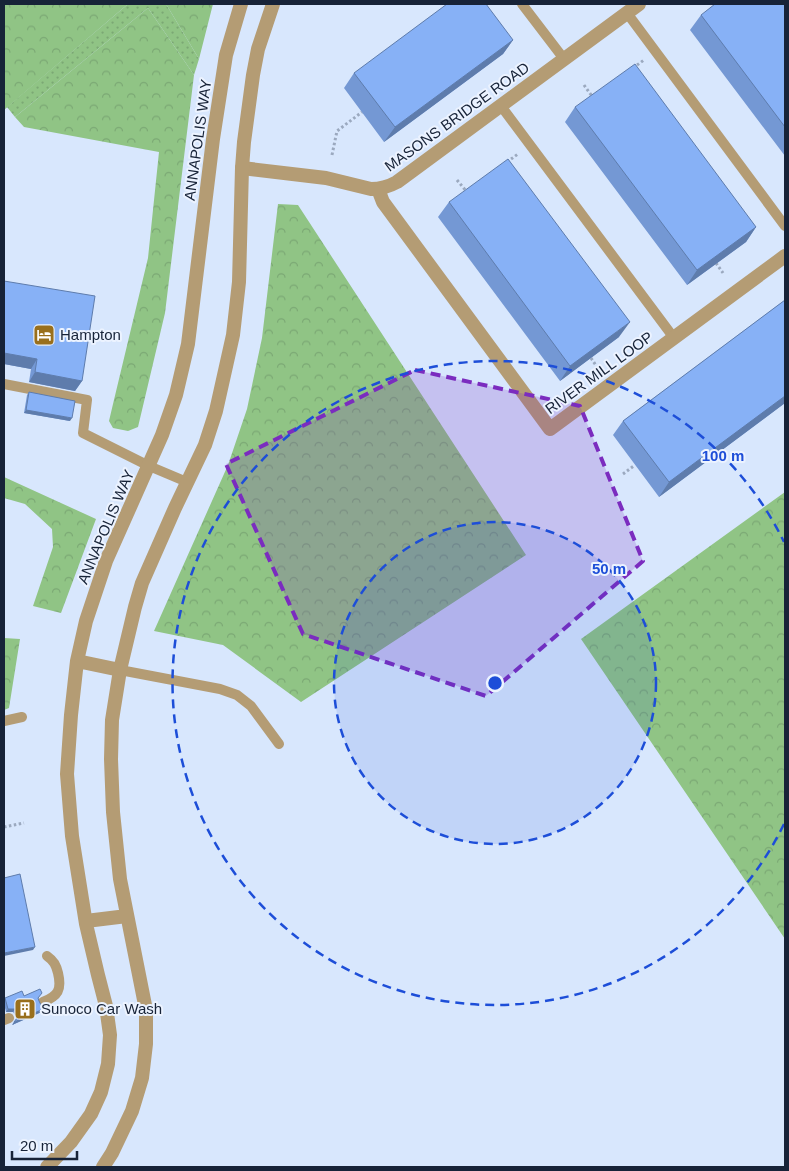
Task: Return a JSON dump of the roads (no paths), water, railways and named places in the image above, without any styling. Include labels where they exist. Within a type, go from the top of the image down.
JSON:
[{"type":"street","name":"ANNAPOLIS WAY","points":[[47,1167],[71,1142],[91,1114],[101,1092],[108,1064],[110,1035],[106,1006],[86,922],[72,836],[67,774],[70,715],[77,661],[86,621],[106,560],[149,466],[176,395],[188,344],[213,139],[226,55],[241,4]]},
{"type":"street","points":[[103,1167],[112,1153],[132,1111],[142,1078],[146,1044],[146,1010],[120,879],[113,812],[111,768],[112,720],[120,670],[142,583],[205,445],[216,411],[233,335],[240,282],[242,168],[252,75],[258,49],[273,4]]},
{"type":"street","name":"MASONS BRIDGE ROAD","points":[[242,168],[340,181],[364,188],[378,189],[390,186],[639,4]]},
{"type":"street","name":"RIVER MILL LOOP","points":[[378,189],[383,202],[550,429],[785,256]]},
{"type":"street","points":[[77,661],[120,670]]},
{"type":"street","points":[[86,922],[128,916]]},
{"type":"lane","points":[[522,4],[564,59]]},
{"type":"lane","points":[[627,13],[785,226]]},
{"type":"lane","points":[[501,106],[674,338]]},
{"type":"lane","points":[[4,384],[87,400],[83,433],[149,466],[187,482]]},
{"type":"lane","points":[[120,670],[220,688],[237,695],[251,706],[279,744]]},
{"type":"lane","points":[[4,721],[22,717]]},
{"type":"lane","points":[[43,1002],[51,999],[60,987],[56,965],[47,956]]},
{"type":"place","name":"Hampton","points":[[44,335]]},
{"type":"place","name":"Sunoco Car Wash","points":[[25,1009]]}]
